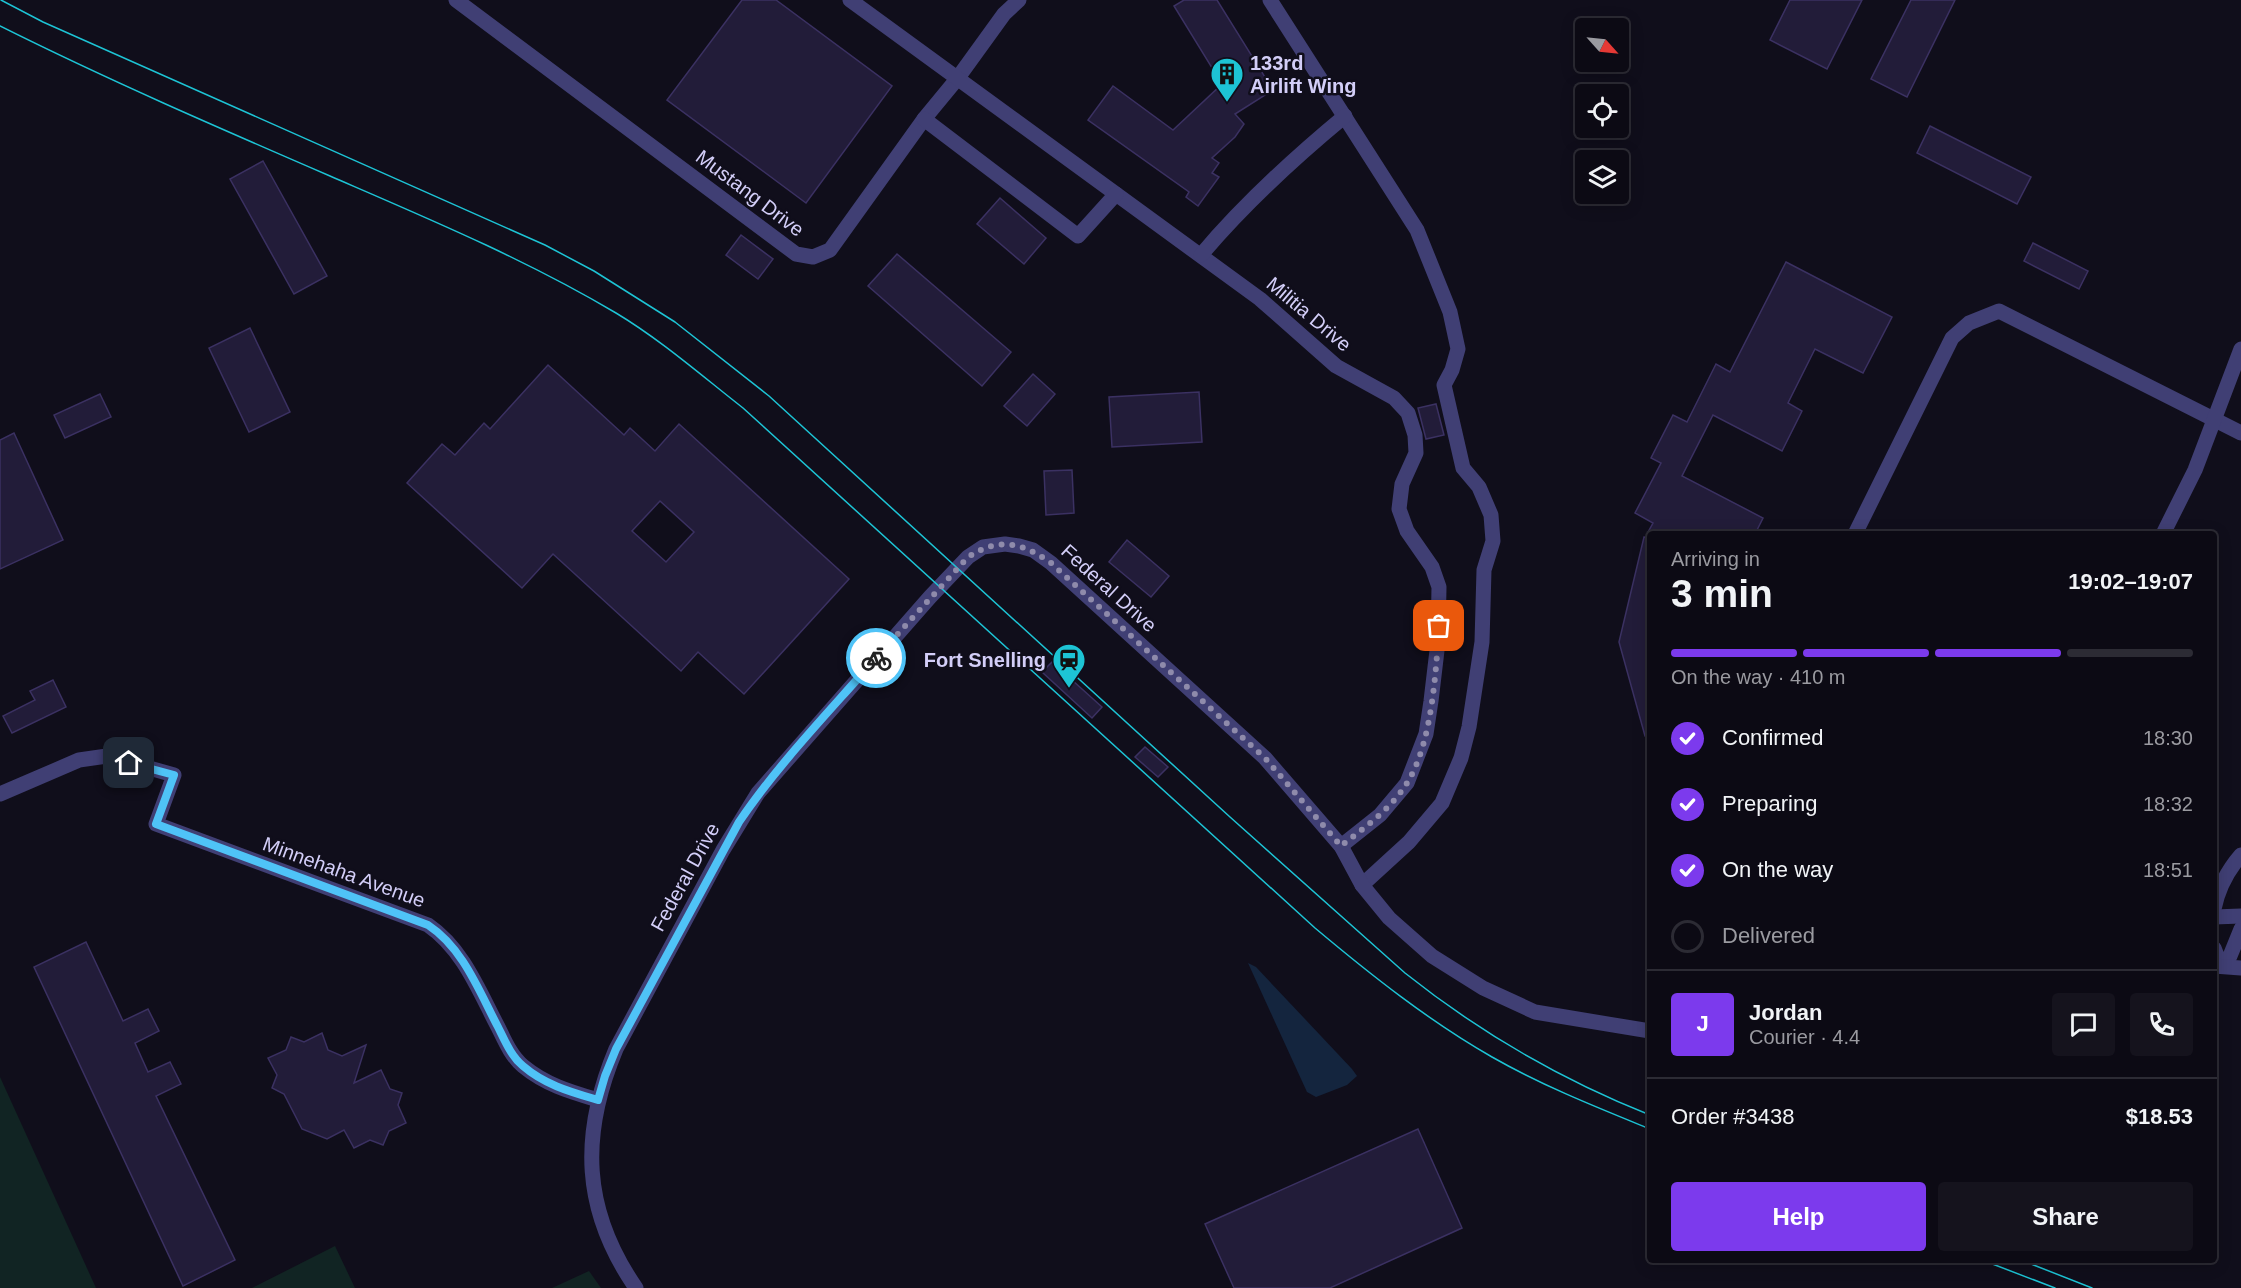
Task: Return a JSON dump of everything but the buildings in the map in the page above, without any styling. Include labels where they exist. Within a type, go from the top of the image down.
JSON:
[{"type":"street","name":"Mustang Drive","points":[[456,0],[796,254],[813,256],[830,250],[924,119],[957,79],[1004,14],[1019,0]]},
{"type":"street","name":"Militia Drive","points":[[850,0],[1260,299],[1336,366],[1394,398],[1408,413],[1415,435],[1416,453],[1402,484],[1399,509],[1407,531],[1432,567],[1439,587],[1440,610],[1433,689],[1426,734],[1407,783],[1380,815],[1341,846]]},
{"type":"street","points":[[1270,0],[1417,230],[1450,312],[1458,349],[1452,370],[1444,385],[1463,468],[1479,487],[1491,515],[1493,541],[1484,570],[1482,642],[1469,727],[1461,758],[1442,803],[1409,842],[1362,885]]},
{"type":"street","points":[[1201,255],[1228,223],[1270,181],[1344,116]]},
{"type":"street","points":[[924,119],[1078,236],[1116,194]]},
{"type":"street","points":[[1856,531],[1952,338],[1969,323],[1999,311],[2241,433]]},
{"type":"street","points":[[2164,531],[2195,470],[2241,349]]},
{"type":"street","name":"Federal Drive","points":[[636,1288],[611,1248],[596,1203],[593,1130],[598,1100],[616,1049],[712,870],[758,793],[930,597],[968,557],[983,547],[1005,544],[1019,546],[1033,550],[1051,563],[1265,758],[1341,846],[1362,885],[1389,918],[1432,956],[1483,988],[1535,1012],[1647,1031]]},
{"type":"street","name":"Minnehaha Avenue","points":[[0,794],[79,760],[107,756],[174,775],[156,824],[428,925],[440,933],[464,963],[510,1051],[521,1065],[548,1084],[598,1100]]},
{"type":"street","points":[[2217,897],[2231,867],[2241,855]]},
{"type":"street","points":[[2217,917],[2241,916]]},
{"type":"street","points":[[2218,966],[2230,956],[2241,929]]},
{"type":"street","points":[[2218,966],[2241,968]]},
{"type":"green space","points":[[0,1077],[96,1288],[0,1288]]},
{"type":"green space","points":[[335,1246],[355,1288],[252,1288]]},
{"type":"green space","points":[[589,1271],[601,1288],[552,1288]]},
{"type":"water","points":[[1248,963],[1256,967],[1352,1069],[1357,1076],[1347,1085],[1316,1097],[1307,1092]]},
{"type":"tram line","points":[[1,0],[43,22],[545,245],[594,271],[675,322],[769,396],[1230,817],[1405,973],[1462,1015],[1522,1053],[1585,1086],[1647,1114]]},
{"type":"tram line","points":[[0,26],[164,103],[475,240],[582,293],[633,324],[743,408],[1315,928],[1357,963],[1423,1013],[1511,1068],[1647,1128]]},
{"type":"tram line","points":[[1990,1263],[2055,1288]]},
{"type":"tram line","points":[[2029,1263],[2092,1288]]},
{"type":"way so far","points":[[876,658],[968,557],[983,547],[1005,544],[1033,550],[1051,563],[1265,758],[1341,846],[1380,815],[1407,783],[1418,759],[1426,734],[1439,626]]},
{"type":"place","name":"133rd Airlift Wing","points":[[1227,103]]},
{"type":"place","name":"Fort Snelling","points":[[1069,689]]},
{"type":"route","points":[[129,763],[174,775],[156,824],[428,925],[440,933],[453,946],[464,963],[510,1051],[521,1065],[548,1084],[598,1100],[616,1049],[739,822],[758,793],[876,658]]}]
